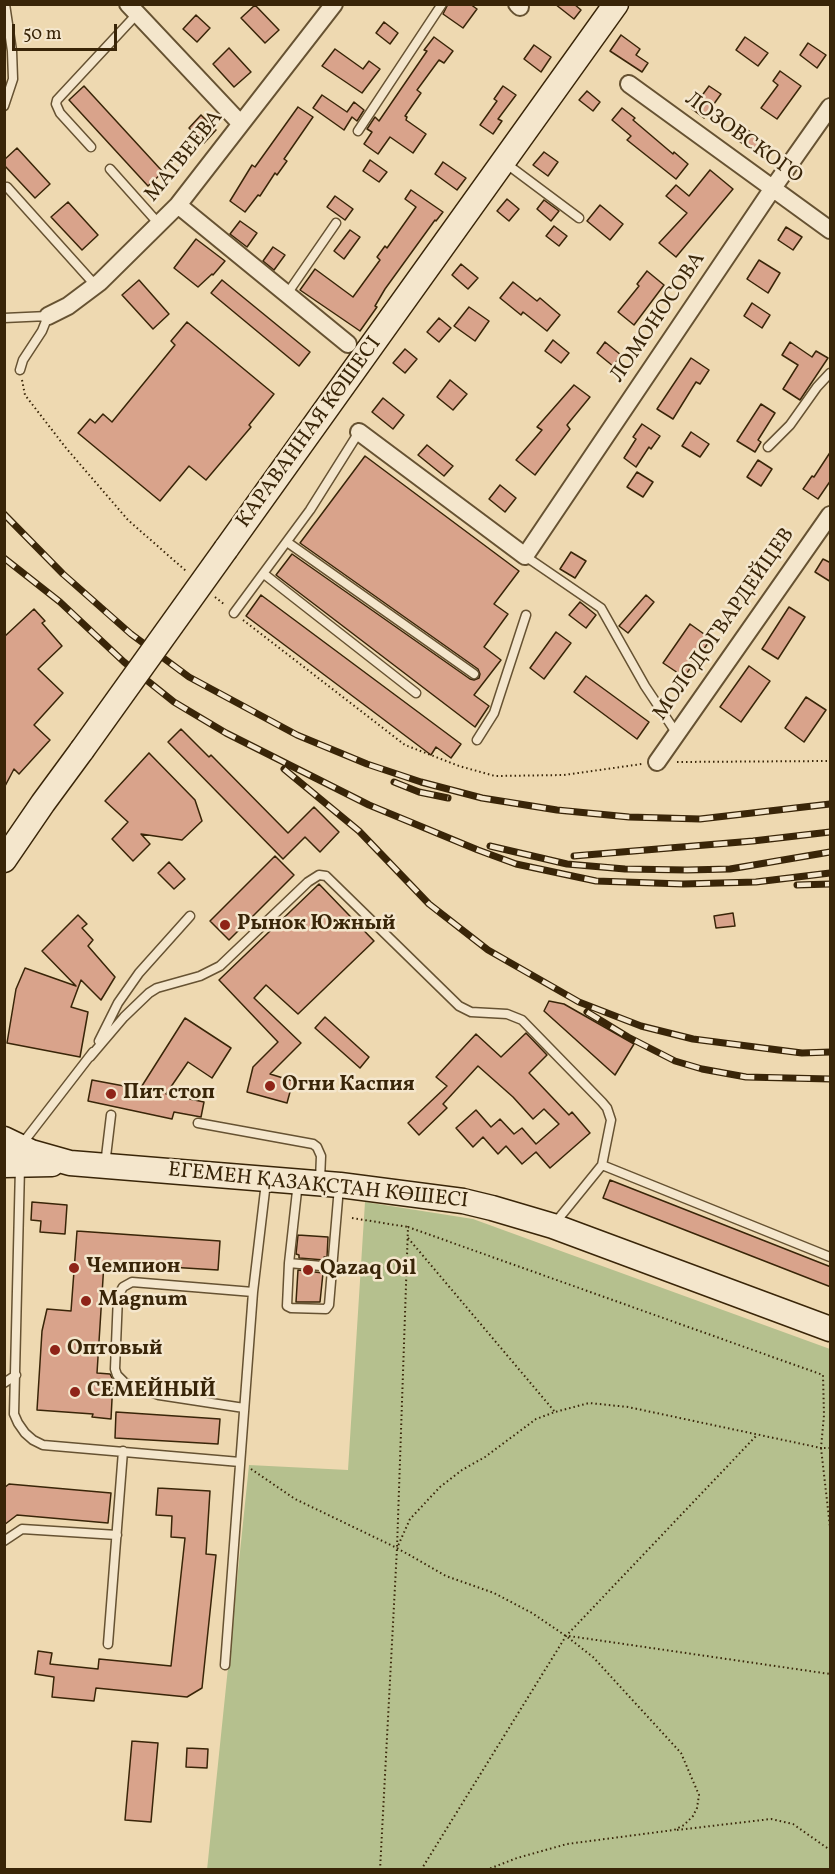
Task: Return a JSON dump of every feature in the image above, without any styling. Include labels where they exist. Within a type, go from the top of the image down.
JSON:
[{"type":"main road","name":"КАРАВАННАЯ КӨШЕСІ","points":[[4,860],[616,4]]},
{"type":"main road","name":"ЕГЕМЕН ҚАЗАҚСТАН КӨШЕСІ","points":[[12,1154],[70,1163],[319,1184],[463,1201],[553,1226],[831,1329]]},
{"type":"street","name":"МАТВЕЕВА","points":[[48,316],[68,306],[96,286],[178,205],[334,4]]},
{"type":"street","points":[[133,9],[241,124]]},
{"type":"street","name":"ЛОЗОВСКОГО","points":[[628,84],[831,230]]},
{"type":"street","name":"ЛОМОНОСОВА","points":[[525,556],[773,188],[831,107]]},
{"type":"street","points":[[178,205],[348,344]]},
{"type":"street","points":[[359,432],[525,556]]},
{"type":"street","name":"МОЛОДОГВАРДЕЙЦЕВ","points":[[657,762],[831,515]]},
{"type":"lane","points":[[4,106],[13,78],[12,51],[5,4]]},
{"type":"lane","points":[[358,131],[442,4]]},
{"type":"lane","points":[[91,147],[60,114],[56,104],[57,100],[133,9]]},
{"type":"lane","points":[[504,162],[579,218]]},
{"type":"lane","points":[[110,169],[159,225]]},
{"type":"lane","points":[[7,186],[96,286]]},
{"type":"lane","points":[[287,294],[336,223]]},
{"type":"lane","points":[[4,318],[48,316],[42,331],[23,360],[20,370]]},
{"type":"lane","points":[[768,447],[790,425],[817,387],[831,374]]},
{"type":"lane","points":[[234,613],[310,510],[359,432]]},
{"type":"lane","points":[[287,542],[474,674]]},
{"type":"lane","points":[[525,556],[601,608],[645,686],[677,734]]},
{"type":"lane","points":[[264,574],[416,693]]},
{"type":"lane","points":[[477,740],[494,713],[526,615]]},
{"type":"lane","points":[[240,1462],[43,1445],[33,1440],[18,1424],[14,1414],[12,1154],[124,1017],[149,993],[166,985],[200,976],[220,966],[308,882],[320,875],[326,876],[459,1006],[471,1012],[507,1014],[522,1020],[607,1108],[611,1120],[602,1165],[553,1226]]},
{"type":"lane","points":[[90,1057],[118,1003],[140,973],[190,916]]},
{"type":"lane","points":[[105,1166],[111,1115]]},
{"type":"lane","points":[[198,1123],[313,1144],[321,1155],[319,1184],[332,1267],[328,1305],[322,1310],[287,1306],[289,1263],[319,1184]]},
{"type":"lane","points":[[602,1165],[831,1257]]},
{"type":"lane","points":[[225,1665],[253,1292],[267,1179]]},
{"type":"lane","points":[[289,1263],[332,1267]]},
{"type":"lane","points":[[244,1408],[159,1395],[125,1383],[117,1375],[115,1369],[118,1296],[123,1287],[132,1282],[253,1292]]},
{"type":"lane","points":[[4,1383],[15,1375]]},
{"type":"lane","points":[[108,1644],[123,1451]]},
{"type":"lane","points":[[4,1541],[22,1529],[117,1535]]},
{"type":"path","points":[[352,1218],[408,1227],[820,1373],[824,1377],[821,1448],[831,1527]]},
{"type":"path","points":[[380,1869],[397,1548],[408,1227]]},
{"type":"path","points":[[407,1237],[555,1412]]},
{"type":"path","points":[[397,1548],[410,1519],[440,1487],[462,1470],[485,1457],[536,1419],[589,1403],[628,1407],[821,1448],[831,1448]]},
{"type":"path","points":[[421,1869],[566,1636],[758,1435]]},
{"type":"path","points":[[240,1462],[295,1499],[397,1548],[446,1576],[494,1593],[532,1613],[593,1657],[681,1753],[699,1795],[693,1816],[674,1830]]},
{"type":"path","points":[[566,1636],[831,1674]]},
{"type":"path","points":[[486,1869],[567,1844],[771,1819],[793,1824],[831,1850]]},
{"type":"green space","points":[[365,1202],[473,1219],[830,1349],[830,1869],[207,1870],[249,1465],[348,1470]]},
{"type":"building","points":[[448,4],[470,4],[477,9],[463,28],[443,14]]},
{"type":"building","points":[[555,4],[574,4],[581,10],[574,19]]},
{"type":"building","points":[[255,5],[279,30],[265,43],[241,18]]},
{"type":"building","points":[[196,15],[210,28],[197,42],[183,29]]},
{"type":"building","points":[[384,22],[398,33],[390,44],[376,33]]},
{"type":"building","points":[[621,35],[640,49],[636,55],[648,63],[642,72],[610,51]]},
{"type":"building","points":[[434,37],[453,51],[444,63],[439,60],[417,90],[421,93],[405,116],[406,120],[426,134],[413,153],[390,137],[378,154],[364,144],[372,132],[367,129],[375,117],[379,121],[427,51],[424,50]]},
{"type":"building","points":[[745,37],[768,53],[758,66],[736,50]]},
{"type":"building","points":[[808,43],[826,55],[817,68],[800,55]]},
{"type":"building","points":[[534,45],[551,57],[541,72],[524,59]]},
{"type":"building","points":[[229,48],[251,72],[234,87],[213,64]]},
{"type":"building","points":[[335,49],[363,69],[369,61],[380,69],[362,93],[322,66]]},
{"type":"building","points":[[780,71],[801,86],[777,119],[761,108],[778,85],[773,81]]},
{"type":"building","points":[[84,86],[163,172],[148,186],[69,100]]},
{"type":"building","points":[[503,86],[516,95],[498,119],[502,121],[493,134],[480,125],[497,101],[494,99]]},
{"type":"building","points":[[709,86],[721,94],[704,118],[692,109]]},
{"type":"building","points":[[587,91],[600,102],[593,111],[579,100]]},
{"type":"building","points":[[322,95],[347,112],[354,102],[364,110],[357,121],[352,117],[344,130],[313,108]]},
{"type":"building","points":[[298,107],[313,117],[284,159],[287,161],[277,175],[275,173],[260,196],[258,195],[245,212],[230,201],[252,165],[255,167]]},
{"type":"building","points":[[622,108],[673,154],[674,152],[688,164],[676,179],[627,140],[631,136],[612,120]]},
{"type":"building","points":[[201,115],[216,130],[204,143],[189,128]]},
{"type":"building","points":[[745,128],[762,140],[754,152],[736,139]]},
{"type":"building","points":[[17,148],[50,184],[35,198],[4,165],[4,160]]},
{"type":"building","points":[[544,152],[558,162],[548,176],[533,165]]},
{"type":"building","points":[[370,160],[387,172],[379,182],[363,171]]},
{"type":"building","points":[[443,162],[466,178],[457,190],[435,174]]},
{"type":"building","points":[[710,170],[733,189],[676,257],[659,243],[687,213],[666,196],[676,185],[689,196]]},
{"type":"building","points":[[411,190],[443,212],[385,289],[375,306],[377,307],[360,331],[300,290],[315,269],[353,297],[380,260],[377,257],[385,246],[387,248],[416,207],[405,199]]},
{"type":"building","points":[[335,196],[353,209],[345,220],[327,207]]},
{"type":"building","points":[[507,199],[519,209],[509,221],[497,211]]},
{"type":"building","points":[[544,200],[559,211],[551,221],[537,209]]},
{"type":"building","points":[[68,202],[98,235],[82,250],[51,217]]},
{"type":"building","points":[[600,205],[623,224],[610,240],[587,221]]},
{"type":"building","points":[[240,221],[257,233],[247,247],[230,234]]},
{"type":"building","points":[[554,226],[567,236],[559,246],[546,236]]},
{"type":"building","points":[[786,227],[802,237],[793,250],[778,240]]},
{"type":"building","points":[[350,230],[360,237],[344,259],[334,251]]},
{"type":"building","points":[[196,239],[225,261],[198,287],[174,268]]},
{"type":"building","points":[[273,247],[285,255],[274,270],[263,261]]},
{"type":"building","points":[[759,260],[780,273],[768,293],[747,279]]},
{"type":"building","points":[[461,264],[478,278],[468,289],[452,275]]},
{"type":"building","points":[[647,271],[664,285],[634,325],[618,312],[639,286],[637,284]]},
{"type":"building","points":[[139,280],[169,314],[153,329],[122,295]]},
{"type":"building","points":[[222,280],[310,352],[299,366],[211,293]]},
{"type":"building","points":[[513,282],[537,301],[540,298],[560,315],[547,331],[523,312],[521,315],[500,298]]},
{"type":"building","points":[[752,303],[770,315],[762,328],[744,316]]},
{"type":"building","points":[[469,307],[489,321],[475,341],[454,326]]},
{"type":"building","points":[[439,318],[451,328],[439,342],[427,332]]},
{"type":"building","points":[[187,322],[274,394],[249,425],[251,427],[206,480],[189,466],[160,501],[78,433],[90,419],[95,423],[103,414],[112,422],[175,345],[171,341]]},
{"type":"building","points":[[553,340],[569,353],[561,363],[545,351]]},
{"type":"building","points":[[605,342],[621,355],[613,366],[597,353]]},
{"type":"building","points":[[790,342],[812,357],[816,351],[828,358],[800,400],[783,389],[798,365],[782,355]]},
{"type":"building","points":[[405,349],[417,359],[405,373],[393,363]]},
{"type":"building","points":[[691,358],[709,370],[700,384],[696,382],[673,419],[657,409]]},
{"type":"building","points":[[450,380],[467,394],[453,410],[437,397]]},
{"type":"building","points":[[574,385],[590,397],[567,425],[570,429],[535,475],[516,460],[542,430],[537,427]]},
{"type":"building","points":[[383,398],[404,415],[393,429],[372,412]]},
{"type":"building","points":[[761,404],[775,413],[758,440],[761,442],[755,452],[737,441]]},
{"type":"building","points":[[642,424],[660,436],[651,449],[649,447],[636,467],[624,458],[636,439],[633,437]]},
{"type":"building","points":[[691,432],[709,444],[700,457],[682,446]]},
{"type":"building","points":[[427,445],[453,466],[444,476],[418,455]]},
{"type":"building","points":[[831,451],[831,480],[818,499],[803,489]]},
{"type":"building","points":[[365,456],[519,571],[494,604],[508,614],[484,647],[501,660],[474,695],[489,706],[475,727],[276,575],[292,554],[470,679],[479,678],[478,669],[300,543]]},
{"type":"building","points":[[758,460],[772,469],[761,486],[747,477]]},
{"type":"building","points":[[637,472],[653,482],[643,497],[627,487]]},
{"type":"building","points":[[500,485],[516,498],[505,512],[489,499]]},
{"type":"building","points":[[571,552],[586,561],[575,578],[560,569]]},
{"type":"building","points":[[823,559],[831,563],[831,582],[815,572]]},
{"type":"building","points":[[261,595],[461,744],[451,758],[436,747],[431,755],[246,616]]},
{"type":"building","points":[[646,595],[654,602],[628,633],[619,626]]},
{"type":"building","points":[[580,602],[596,615],[586,628],[569,615]]},
{"type":"building","points":[[789,607],[805,617],[778,659],[762,649]]},
{"type":"building","points":[[34,609],[45,621],[42,623],[62,646],[38,669],[63,693],[34,725],[50,740],[19,774],[14,769],[4,788],[4,637]]},
{"type":"building","points":[[690,624],[711,639],[684,677],[663,663]]},
{"type":"building","points":[[556,632],[571,643],[544,679],[530,668]]},
{"type":"building","points":[[749,666],[770,681],[741,722],[720,707]]},
{"type":"building","points":[[586,676],[649,722],[637,739],[574,692]]},
{"type":"building","points":[[806,697],[826,710],[804,742],[785,728]]},
{"type":"building","points":[[181,729],[209,757],[211,755],[288,833],[314,807],[339,832],[320,852],[305,837],[283,859],[168,742]]},
{"type":"building","points":[[149,753],[195,800],[202,821],[182,840],[141,834],[150,844],[133,861],[112,839],[128,822],[105,801]]},
{"type":"building","points":[[275,856],[294,875],[229,940],[210,921]]},
{"type":"building","points":[[169,862],[185,879],[174,889],[158,873]]},
{"type":"building","points":[[319,884],[374,941],[298,1014],[266,985],[254,998],[301,1043],[270,1074],[293,1081],[287,1103],[247,1092],[253,1067],[278,1042],[219,980]]},
{"type":"building","points":[[733,913],[735,926],[716,928],[714,916]]},
{"type":"building","points":[[78,915],[87,924],[82,928],[93,940],[88,946],[115,977],[101,1000],[81,980],[71,1007],[88,1012],[80,1057],[7,1043],[16,989],[25,968],[76,986],[42,951]]},
{"type":"building","points":[[549,1001],[564,1004],[634,1044],[615,1075],[544,1011]]},
{"type":"building","points":[[325,1017],[369,1057],[360,1068],[315,1028]]},
{"type":"building","points":[[185,1018],[231,1048],[212,1078],[188,1062],[166,1094],[204,1102],[201,1117],[174,1112],[172,1119],[88,1101],[92,1080],[140,1089]]},
{"type":"building","points":[[526,1033],[547,1055],[529,1073],[569,1115],[572,1112],[590,1133],[550,1168],[536,1152],[522,1164],[506,1146],[498,1154],[483,1137],[473,1147],[456,1128],[476,1110],[491,1127],[500,1119],[514,1134],[522,1128],[536,1144],[559,1124],[544,1109],[533,1119],[513,1097],[478,1066],[443,1104],[447,1108],[419,1135],[408,1123],[447,1086],[436,1077],[476,1034],[501,1057]]},
{"type":"building","points":[[610,1180],[831,1267],[831,1287],[603,1198]]},
{"type":"building","points":[[32,1202],[67,1205],[65,1234],[40,1232],[41,1221],[31,1220]]},
{"type":"building","points":[[77,1231],[220,1241],[218,1270],[104,1263],[97,1373],[110,1374],[113,1380],[111,1419],[92,1417],[93,1414],[37,1410],[42,1331],[47,1309],[71,1311]]},
{"type":"building","points":[[298,1235],[328,1237],[327,1257],[324,1257],[324,1260],[299,1258],[296,1254]]},
{"type":"building","points":[[298,1270],[323,1273],[320,1302],[296,1302]]},
{"type":"building","points":[[116,1412],[220,1419],[218,1444],[115,1438]]},
{"type":"building","points":[[9,1484],[111,1493],[108,1523],[17,1515],[4,1525],[4,1488]]},
{"type":"building","points":[[158,1488],[210,1491],[206,1554],[216,1555],[202,1688],[187,1697],[96,1688],[94,1701],[52,1697],[54,1677],[35,1674],[38,1651],[52,1653],[50,1664],[98,1669],[99,1659],[171,1666],[185,1538],[171,1537],[172,1516],[156,1515]]},
{"type":"building","points":[[132,1741],[158,1743],[151,1822],[125,1820]]},
{"type":"building","points":[[187,1748],[208,1749],[207,1768],[186,1767]]},
{"type":"railway","points":[[4,514],[63,574],[131,634],[189,677],[297,735],[367,764],[421,782],[482,798],[557,810],[629,817],[700,819],[830,804]]},
{"type":"railway","points":[[4,558],[60,602],[124,662],[174,702],[226,733],[369,805],[478,850],[516,864],[596,881],[683,884],[756,882],[830,873]]},
{"type":"railway","points":[[284,769],[359,831],[429,904],[488,950],[579,1002],[641,1026],[693,1039],[802,1053],[830,1052]]},
{"type":"railway","points":[[394,782],[419,792],[448,798]]},
{"type":"railway","points":[[574,856],[830,832]]},
{"type":"railway","points":[[490,846],[567,864],[625,869],[730,869],[830,852]]},
{"type":"railway","points":[[797,885],[830,884]]},
{"type":"railway","points":[[587,1012],[628,1037],[675,1061],[702,1069],[746,1077],[830,1079]]},
{"type":"place","name":"Рынок Южный","points":[[225,925]]},
{"type":"place","name":"Огни Каспия","points":[[270,1086]]},
{"type":"place","name":"Пит стоп","points":[[111,1094]]},
{"type":"place","name":"Чемпион","points":[[74,1268]]},
{"type":"place","name":"Qazaq Oil","points":[[308,1270]]},
{"type":"place","name":"Magnum","points":[[86,1301]]},
{"type":"place","name":"Оптовый","points":[[55,1350]]},
{"type":"place","name":"СЕМЕЙНЫЙ","points":[[75,1392]]}]
